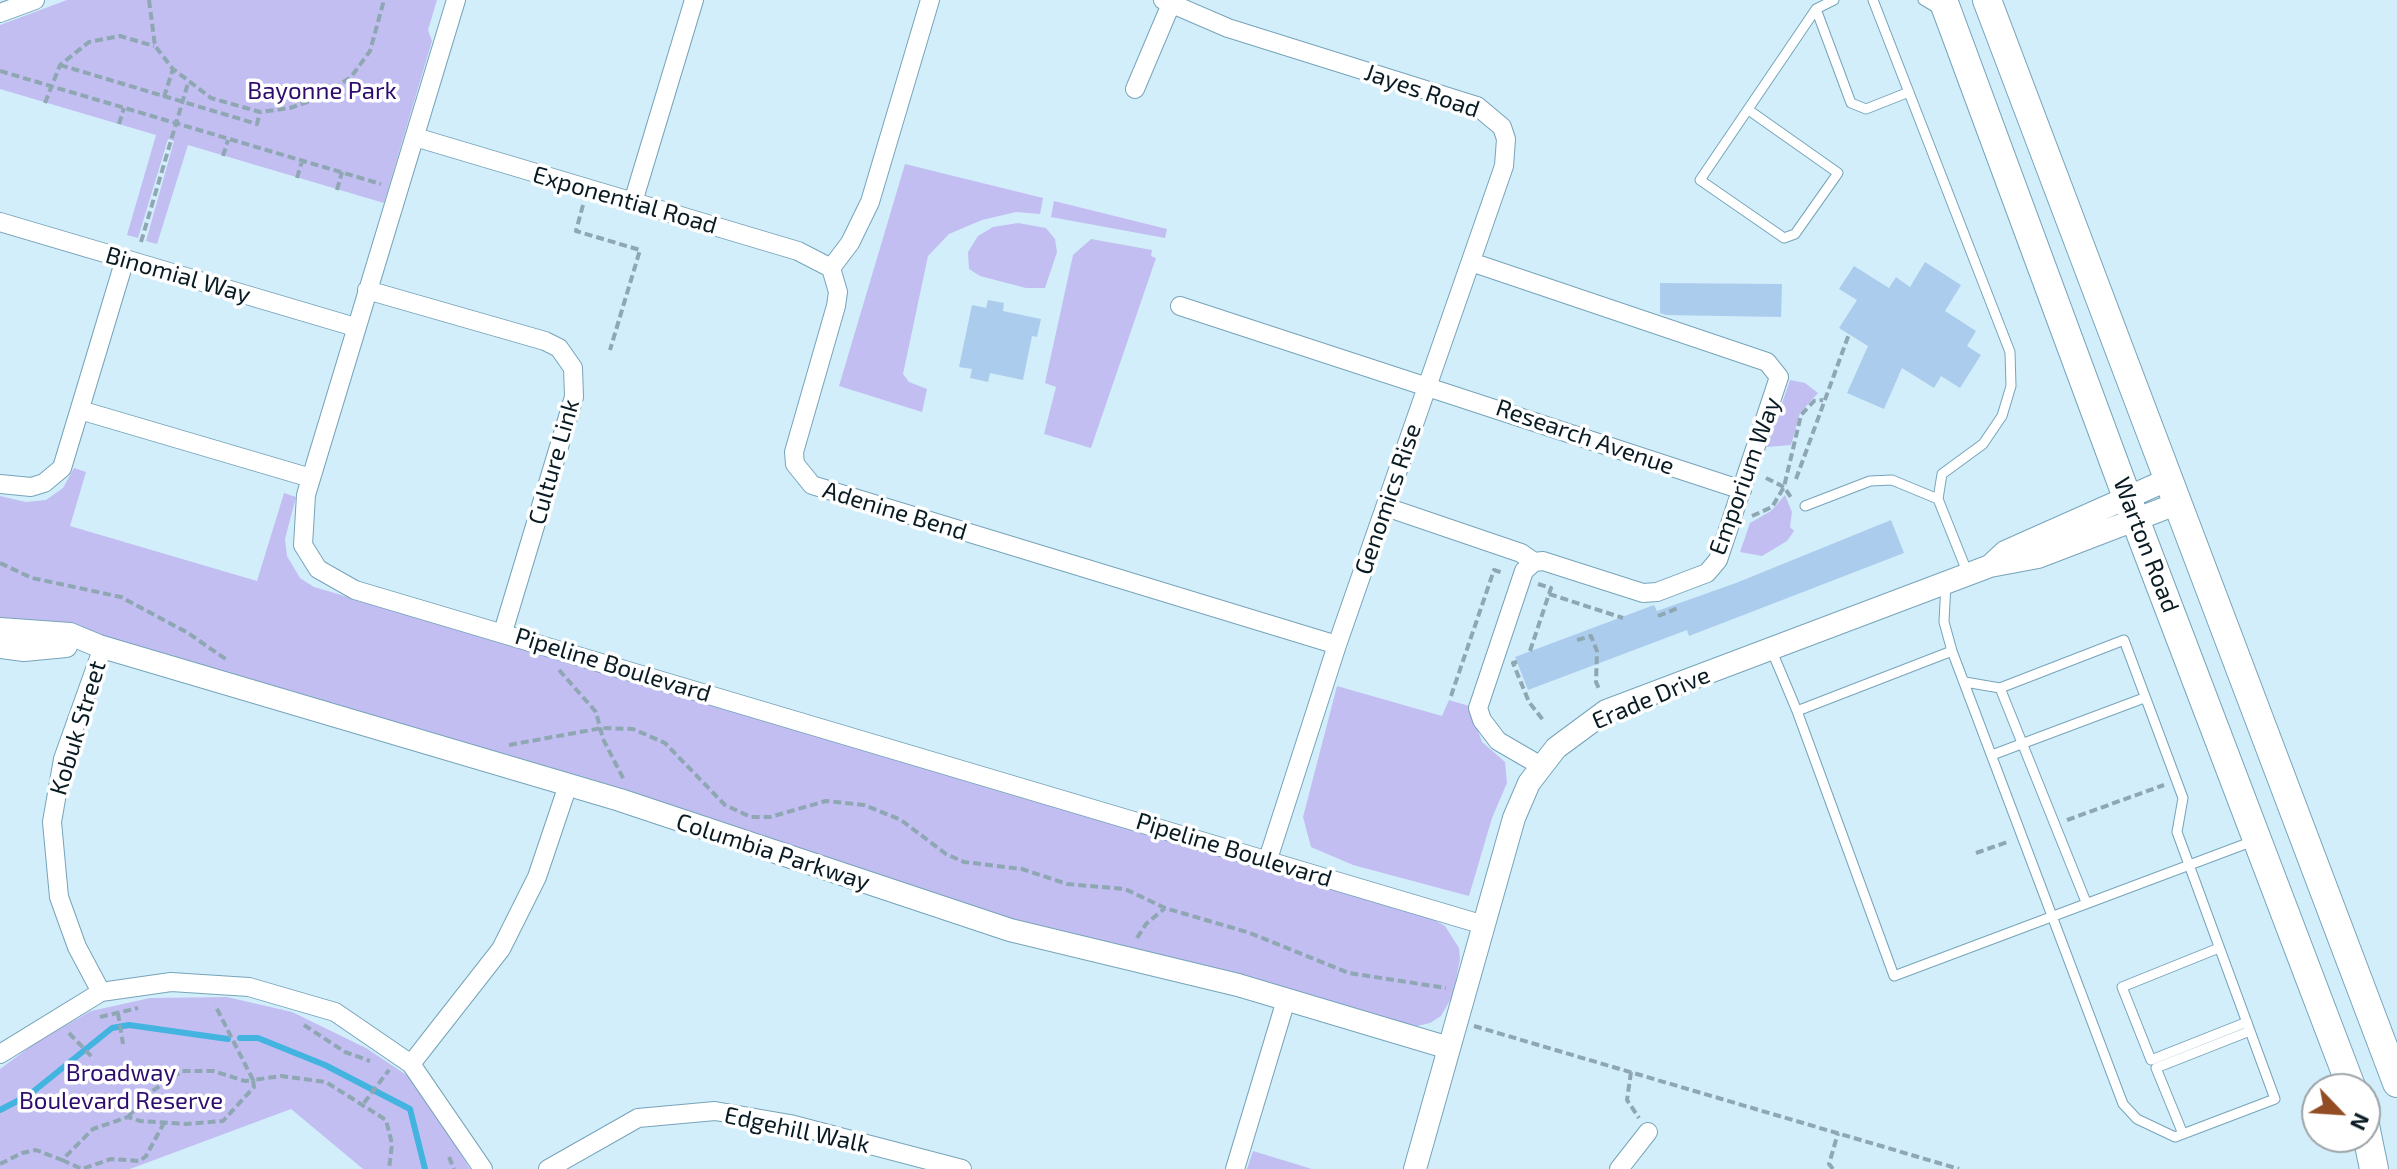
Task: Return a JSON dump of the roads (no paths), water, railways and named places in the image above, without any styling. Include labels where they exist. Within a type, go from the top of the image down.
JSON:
[{"type":"main road","name":"Warton Road","points":[[1987,0],[2397,1083]]},
{"type":"main road","name":"Warton Road","points":[[1945,7],[2346,1073]]},
{"type":"street","points":[[0,13],[35,0]]},
{"type":"street","name":"Pipeline Boulevard","points":[[456,0],[355,327],[303,512],[303,545],[312,563],[323,574],[355,590],[1484,925]]},
{"type":"street","points":[[633,202],[694,0]]},
{"type":"street","points":[[831,268],[850,243],[870,202],[930,0]]},
{"type":"street","name":"Jayes Road","points":[[1135,89],[1167,2],[1228,28],[1486,111],[1502,127],[1507,151],[1428,386]]},
{"type":"street","name":"Exponential Road","points":[[415,137],[798,251],[831,268]]},
{"type":"street","name":"Binomial Way","points":[[0,222],[355,327]]},
{"type":"street","points":[[0,484],[26,489],[54,476],[65,461],[125,259]]},
{"type":"street","name":"Emporium Way","points":[[1386,507],[1521,553],[1534,562],[1543,561],[1643,593],[1690,582],[1707,573],[1718,560],[1779,384],[1773,366],[1471,262]]},
{"type":"street","name":"Adenine Bend","points":[[831,268],[838,292],[836,306],[794,452],[795,464],[812,485],[1337,645]]},
{"type":"street","name":"Culture Link","points":[[367,290],[545,341],[559,348],[573,368],[574,397],[503,632]]},
{"type":"street","points":[[1180,306],[1428,386]]},
{"type":"street","name":"Research Avenue","points":[[1428,386],[1742,490]]},
{"type":"street","name":"Genomics Rise","points":[[1268,859],[1337,645],[1428,386]]},
{"type":"street","points":[[80,410],[311,478]]},
{"type":"street","name":"Erade Drive","points":[[1415,1169],[1514,818],[1541,766],[1571,735],[1606,711],[1990,566],[2038,557],[2131,508],[2172,492]]},
{"type":"street","points":[[1534,562],[1524,571],[1478,708],[1482,720],[1498,741],[1541,766]]},
{"type":"street","name":"Columbia Parkway","points":[[0,629],[70,634],[101,646],[568,785],[1010,930],[1286,1000],[1449,1048]]},
{"type":"street","name":"Columbia Parkway","points":[[0,647],[24,650],[101,646]]},
{"type":"street","name":"Kobuk Street","points":[[101,646],[63,759],[52,822],[59,897],[77,947],[101,992]]},
{"type":"street","points":[[404,1070],[501,949],[537,877],[568,785]]},
{"type":"street","points":[[0,1054],[33,1030],[101,992],[171,982],[249,987],[335,1012],[404,1070],[483,1169]]},
{"type":"street","points":[[1235,1169],[1286,1000]]},
{"type":"street","name":"Edgehill Walk","points":[[548,1169],[638,1118],[715,1111],[790,1124],[962,1169]]},
{"type":"street","points":[[1619,1169],[1648,1132]]},
{"type":"lane","points":[[1750,111],[1838,173],[1795,234],[1784,238],[1700,180],[1750,111],[1816,9],[1834,0]]},
{"type":"lane","points":[[1873,0],[2010,352],[2011,386],[2002,416],[1983,444],[1942,474],[1938,499],[1968,574]]},
{"type":"lane","points":[[1923,0],[1945,7]]},
{"type":"lane","points":[[1816,9],[1851,103],[1866,109],[1909,92]]},
{"type":"lane","points":[[1800,508],[1870,481],[1892,480],[1938,499]]},
{"type":"lane","points":[[1946,582],[1944,622],[1952,651],[2123,1104],[2137,1119],[2175,1137],[2275,1099],[2177,832],[2183,798],[2124,640],[2000,688],[1965,682]]},
{"type":"lane","points":[[1771,649],[1797,711],[1894,976],[2259,839]]},
{"type":"lane","points":[[1797,711],[1952,651]]},
{"type":"lane","points":[[2000,688],[2086,902]]},
{"type":"lane","points":[[1992,755],[2144,698]]},
{"type":"lane","points":[[2219,948],[2122,987],[2151,1060],[2248,1026]]},
{"type":"lane","points":[[2183,1134],[2156,1068],[2248,1026]]},
{"type":"waterway","points":[[0,1110],[29,1095],[112,1028],[129,1025],[228,1039]]},
{"type":"waterway","points":[[240,1038],[258,1038],[325,1065],[410,1109],[425,1169]]},
{"type":"park label","name":"Bayonne Park","points":[[322,91]]},
{"type":"park label","name":"Broadway Boulevard Reserve","points":[[121,1087]]}]
